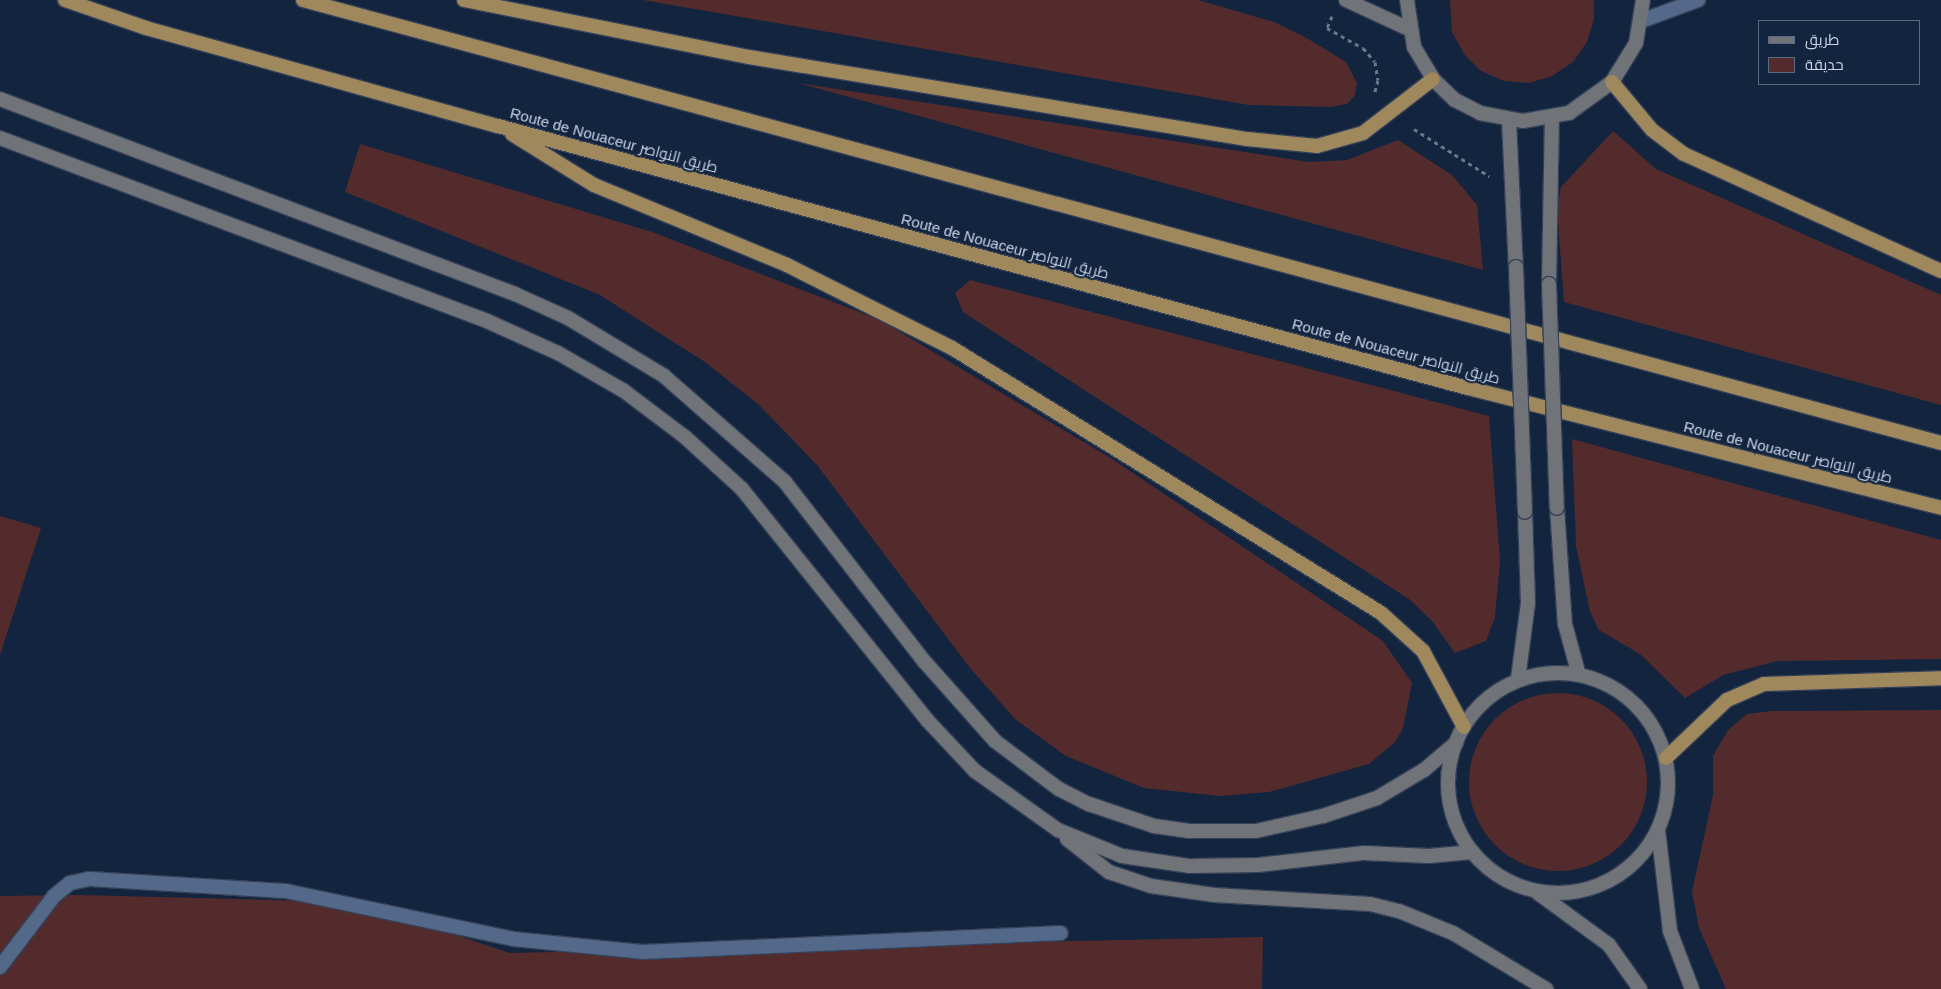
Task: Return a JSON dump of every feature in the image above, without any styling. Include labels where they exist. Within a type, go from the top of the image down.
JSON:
[{"type":"highway","name":"Route de Nouaceur طريق النواصر","points":[[65,0],[146,28],[498,126],[1468,388],[1941,508]]},
{"type":"highway","points":[[303,0],[1941,443]]},
{"type":"highway","points":[[464,0],[749,57],[1247,139],[1318,146],[1363,133],[1433,80]]},
{"type":"highway","points":[[1612,82],[1652,130],[1684,154],[1941,271]]},
{"type":"highway","points":[[498,126],[594,185],[787,265],[952,348],[1381,613],[1423,651],[1464,727]]},
{"type":"highway","points":[[1666,758],[1727,700],[1764,684],[1941,678]]},
{"type":"main road","points":[[1407,0],[1409,29],[1433,80],[1455,100],[1480,114],[1509,121],[1552,118],[1585,105],[1612,82],[1636,43],[1643,0]]},
{"type":"main road","points":[[1341,3],[1409,29]]},
{"type":"main road","points":[[0,99],[515,294],[627,352],[707,409],[785,482],[924,661],[995,741],[1059,789],[1089,804],[1137,821],[1188,831],[1256,830],[1332,814],[1377,798],[1424,770],[1456,743]]},
{"type":"main road","points":[[1552,118],[1549,284],[1557,508],[1565,624],[1578,672]]},
{"type":"main road","points":[[1509,121],[1528,603],[1518,679]]},
{"type":"main road","points":[[0,138],[488,321],[558,352],[624,391],[685,437],[742,489],[927,720],[975,771],[1058,830],[1109,872],[1151,886],[1214,895],[1370,904],[1399,911],[1453,933],[1546,989]]},
{"type":"main road","points":[[1535,891],[1556,894],[1597,886],[1633,864],[1658,830],[1668,795],[1666,758],[1653,726],[1631,699],[1603,680],[1578,672],[1518,679],[1490,696],[1464,727],[1456,743],[1448,782],[1450,803],[1456,824],[1473,852],[1495,874],[1535,891],[1608,945],[1640,989]]},
{"type":"main road","points":[[1058,830],[1122,856],[1190,866],[1258,865],[1364,853],[1429,856],[1473,852]]},
{"type":"main road","points":[[1658,830],[1670,931],[1692,989]]},
{"type":"street","points":[[1641,21],[1698,0]]},
{"type":"street","points":[[0,967],[54,896],[70,883],[89,879],[286,891],[513,939],[635,951],[1060,934]]},
{"type":"path","points":[[1341,3],[1327,28],[1363,48],[1375,62],[1378,80],[1372,99]]},
{"type":"path","points":[[1414,129],[1485,177],[1511,175]]},
{"type":"green space","points":[[643,0],[1198,0],[1274,22],[1305,37],[1346,62],[1357,83],[1355,95],[1347,104],[1331,107],[1249,105]]},
{"type":"green space","points":[[1450,0],[1594,0],[1594,19],[1587,42],[1573,62],[1552,76],[1529,83],[1504,81],[1481,71],[1464,54],[1452,32]]},
{"type":"green space","points":[[798,83],[1309,162],[1347,160],[1398,140],[1452,175],[1477,205],[1483,270]]},
{"type":"green space","points":[[1613,131],[1656,169],[1941,295],[1941,405],[1564,302],[1557,209],[1561,187]]},
{"type":"green space","points":[[360,144],[652,232],[880,320],[1112,459],[1383,641],[1412,683],[1403,728],[1395,742],[1369,764],[1269,792],[1220,796],[1144,788],[1066,756],[1016,720],[970,668],[817,465],[759,405],[705,362],[600,295],[345,192]]},
{"type":"green space","points":[[970,280],[1489,416],[1500,561],[1495,617],[1486,641],[1455,653],[1432,621],[1409,599],[963,312],[955,293]]},
{"type":"green space","points":[[1572,439],[1941,540],[1941,659],[1777,661],[1723,675],[1685,698],[1640,654],[1599,630],[1590,612],[1576,546]]},
{"type":"green space","points":[[0,516],[41,528],[0,655]]},
{"type":"green space","points":[[1558,693],[1592,700],[1607,708],[1621,719],[1632,733],[1640,748],[1647,782],[1640,816],[1632,831],[1621,845],[1607,856],[1592,864],[1558,871],[1524,864],[1509,856],[1495,845],[1484,831],[1476,816],[1469,782],[1476,748],[1484,733],[1495,719],[1509,708],[1524,700]]},
{"type":"green space","points":[[1941,710],[1941,989],[1726,989],[1699,928],[1692,892],[1713,795],[1713,756],[1728,730],[1747,714],[1772,711]]},
{"type":"green space","points":[[79,895],[356,902],[510,953],[1263,937],[1262,989],[0,989],[0,896]]}]
